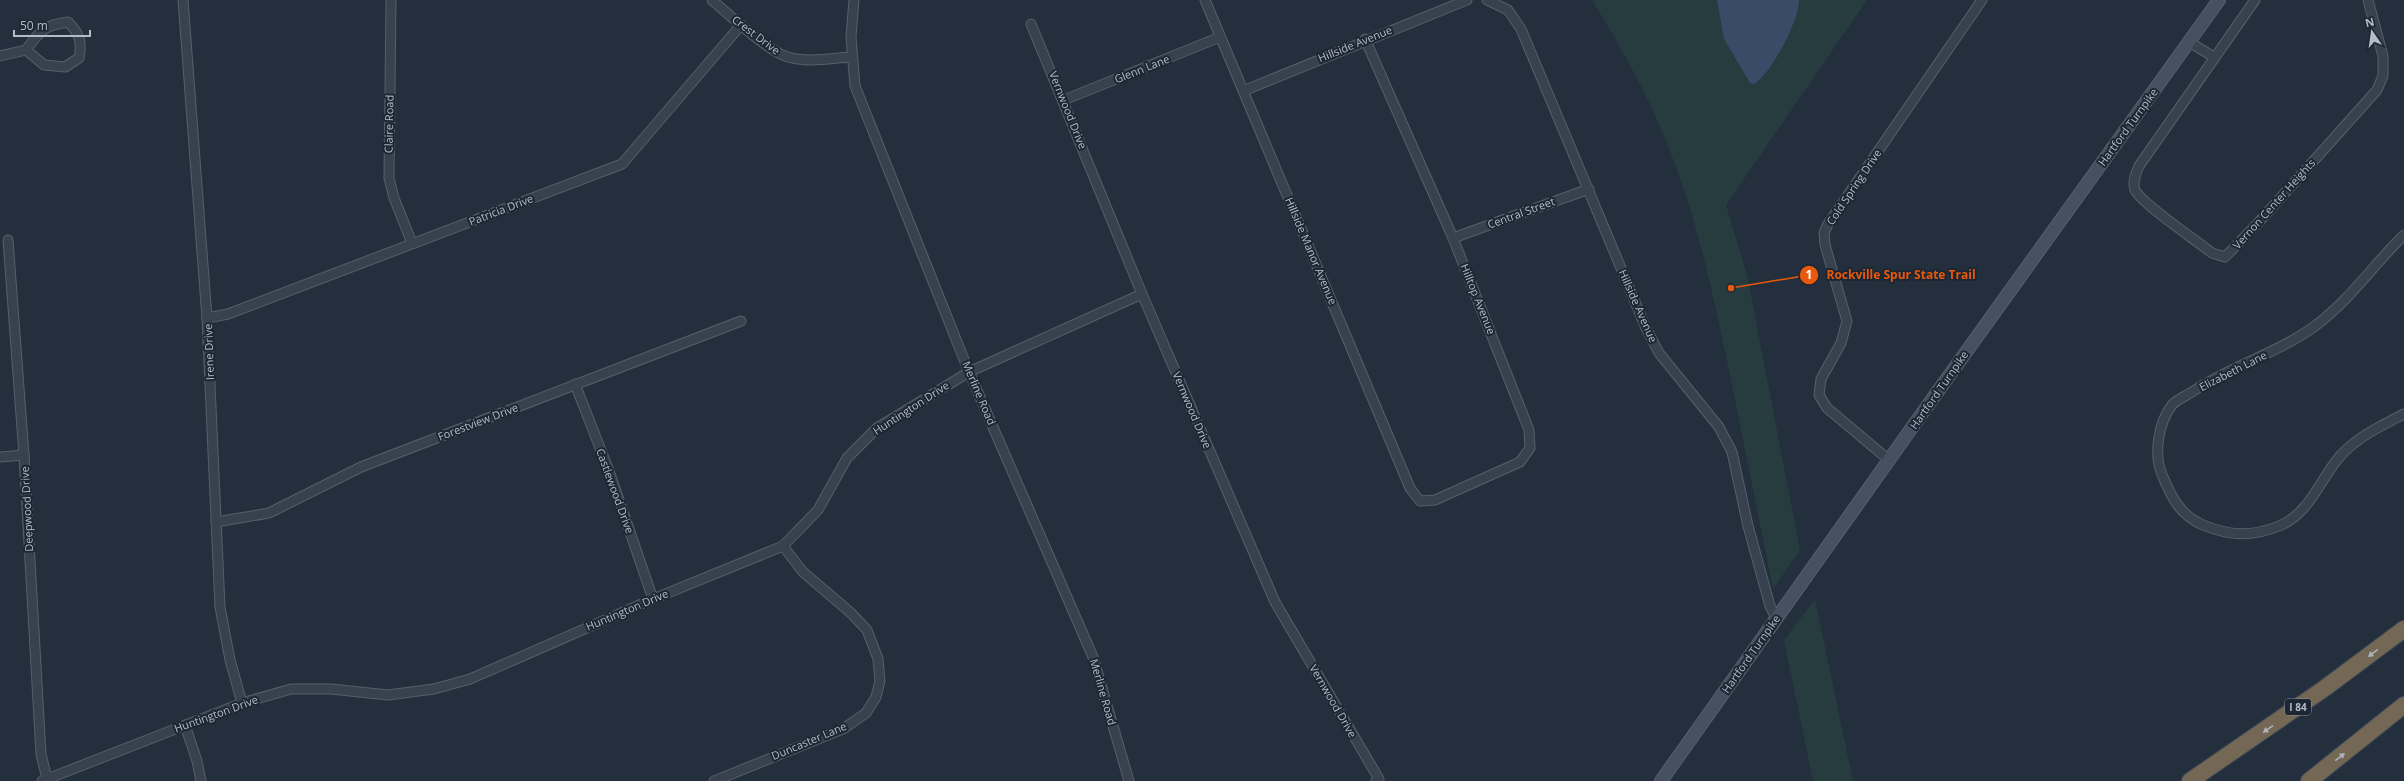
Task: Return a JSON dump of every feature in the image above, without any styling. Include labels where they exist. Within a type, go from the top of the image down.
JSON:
[{"type":"highway","name":"I 84","points":[[2190,781],[2319,692],[2404,629]]},
{"type":"highway","points":[[2309,781],[2404,704]]},
{"type":"main road","name":"Hartford Turnpike","points":[[1661,781],[2219,0]]},
{"type":"street","name":"Irene Drive","points":[[183,0],[207,318],[220,607],[230,660],[242,703]]},
{"type":"street","name":"Claire Road","points":[[391,0],[389,178],[394,198],[412,243]]},
{"type":"street","name":"Crest Drive","points":[[712,0],[741,25],[786,57],[802,60],[852,57]]},
{"type":"street","name":"Merline Road","points":[[854,0],[851,37],[855,86],[969,372],[1093,657],[1129,781]]},
{"type":"street","name":"Hillside Manor Avenue","points":[[1205,0],[1410,488],[1420,501]]},
{"type":"street","name":"Hillside Avenue","points":[[1243,91],[1366,39],[1467,0]]},
{"type":"street","name":"Hillside Avenue","points":[[1487,0],[1508,10],[1521,29],[1646,328],[1659,353],[1719,427],[1732,452],[1748,526],[1770,606],[1776,618]]},
{"type":"street","name":"Cold Spring Drive","points":[[1889,460],[1827,408],[1819,395],[1821,379],[1841,343],[1847,321],[1825,245],[1824,234],[1828,224],[1982,0]]},
{"type":"street","name":"Vernon Center Heights","points":[[2255,0],[2139,166],[2134,180],[2135,190],[2151,205],[2212,253],[2225,257],[2258,223],[2376,90],[2383,76],[2383,56],[2368,0]]},
{"type":"street","points":[[0,56],[26,50],[38,35],[51,24],[68,22],[78,31],[82,45],[79,58],[66,67],[44,65],[26,50]]},
{"type":"street","name":"Vernwood Drive","points":[[1031,24],[1064,100],[1142,294],[1275,602],[1379,779],[1376,781]]},
{"type":"street","name":"Patricia Drive","points":[[207,318],[228,314],[622,164],[741,25]]},
{"type":"street","name":"Glenn Lane","points":[[1064,100],[1220,38]]},
{"type":"street","name":"Hilltop Avenue","points":[[1366,39],[1453,238],[1530,430],[1530,448],[1520,462],[1434,500],[1420,501]]},
{"type":"street","points":[[2190,42],[2214,57]]},
{"type":"street","name":"Central Street","points":[[1453,238],[1589,189]]},
{"type":"street","name":"Elizabeth Lane","points":[[2404,235],[2344,300],[2315,326],[2268,352],[2209,380],[2172,405],[2159,434],[2158,468],[2174,503],[2196,522],[2224,534],[2256,534],[2281,526],[2299,511],[2320,487],[2340,456],[2362,436],[2404,414]]},
{"type":"street","name":"Deepwood Drive","points":[[8,240],[24,455],[41,754],[44,780]]},
{"type":"street","name":"Huntington Drive","points":[[44,780],[242,703],[291,689],[331,689],[388,695],[434,689],[470,679],[653,599],[783,546],[818,510],[847,458],[877,428],[969,372],[1142,294]]},
{"type":"street","name":"Forestview Drive","points":[[216,522],[269,513],[361,467],[741,321]]},
{"type":"street","name":"Castlewood Drive","points":[[576,384],[609,471],[653,599]]},
{"type":"street","points":[[0,457],[24,455]]},
{"type":"street","name":"Duncaster Lane","points":[[714,781],[843,729],[866,713],[876,698],[880,681],[878,659],[867,630],[851,613],[803,572],[783,546]]},
{"type":"street","points":[[185,725],[197,761],[201,781]]},
{"type":"green space","points":[[1592,0],[1867,0],[1726,205],[1747,275],[1800,550],[1773,589],[1719,322],[1693,218],[1659,123],[1628,61]]},
{"type":"green space","points":[[1815,599],[1853,781],[1813,781],[1784,640]]},
{"type":"water","points":[[1717,0],[1799,0],[1794,21],[1783,46],[1768,70],[1754,84],[1750,83],[1724,39]]},
{"type":"place","name":"Rockville Spur State Trail","points":[[1731,288]]}]
